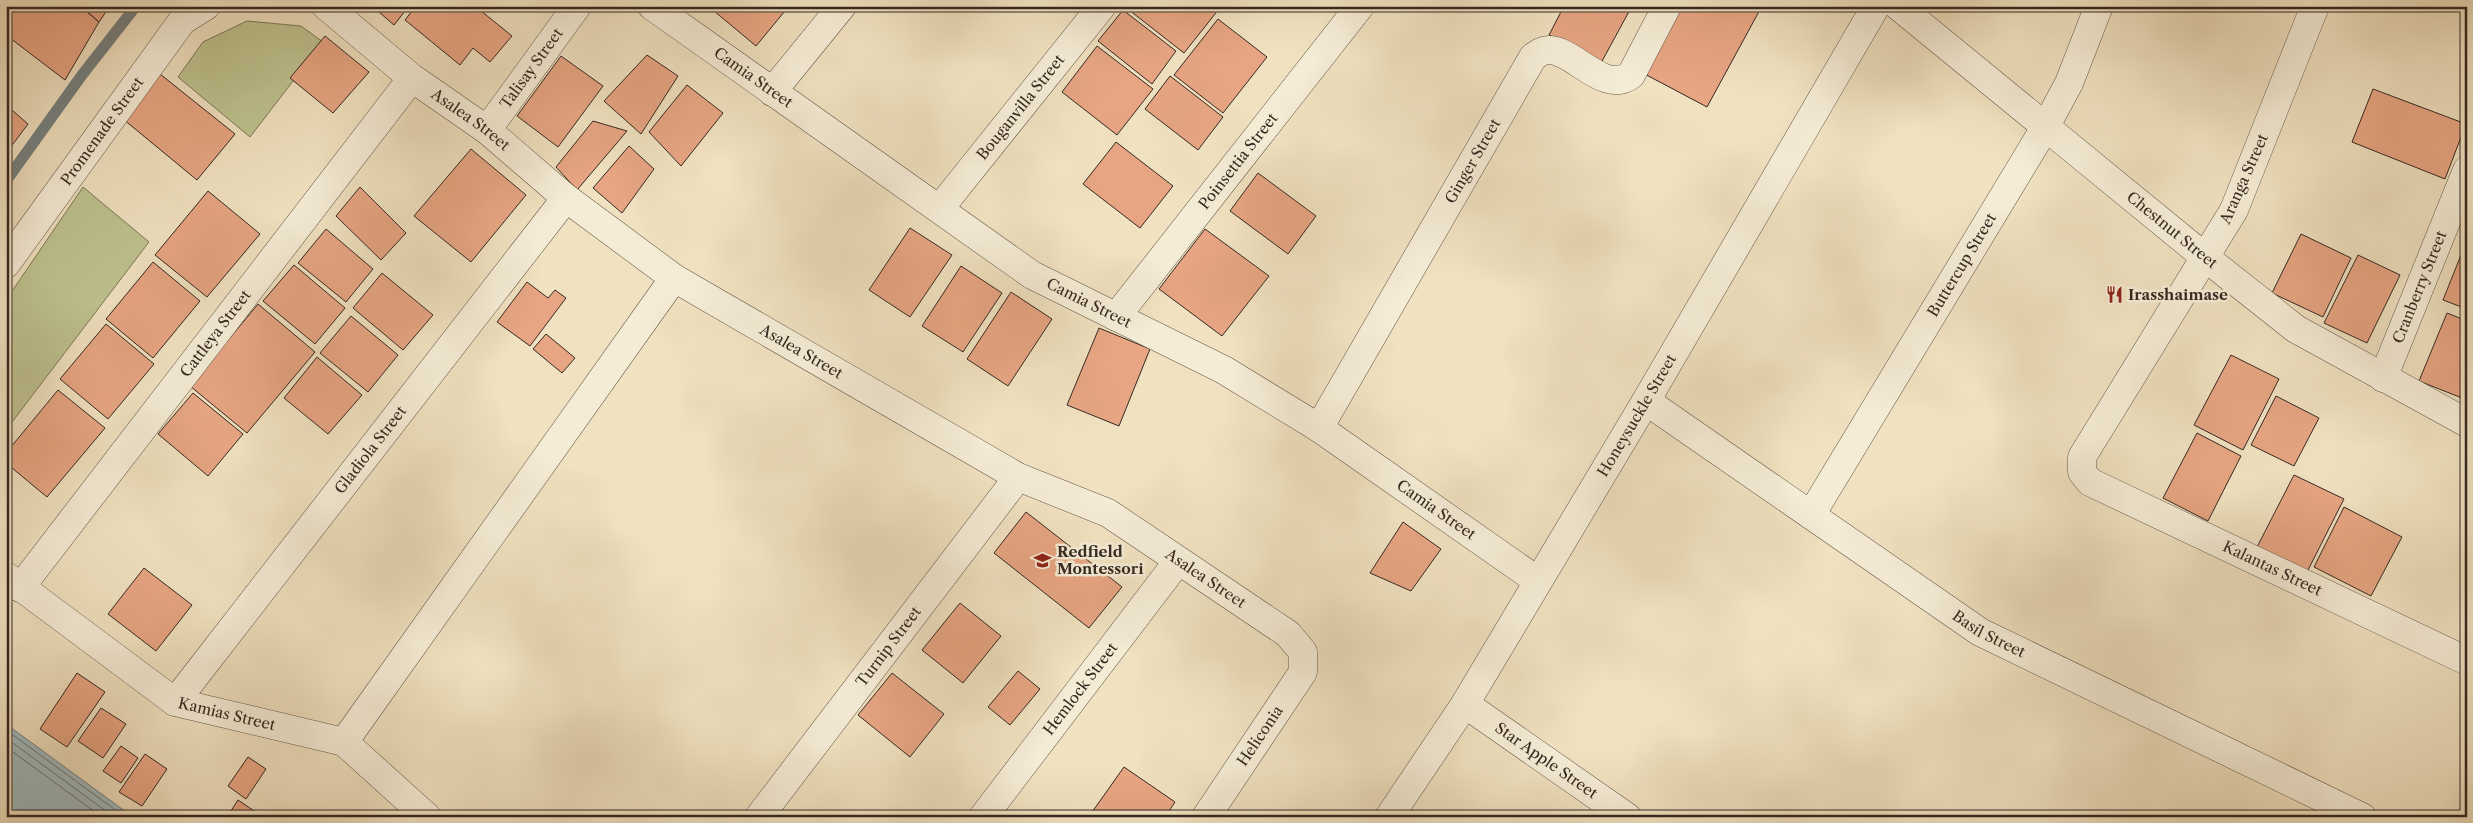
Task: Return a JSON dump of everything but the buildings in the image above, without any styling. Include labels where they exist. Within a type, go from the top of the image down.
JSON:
[{"type":"street","name":"Promenade Street","points":[[6,264],[182,21],[206,6]]},
{"type":"street","name":"Asalea Street","points":[[326,6],[412,78],[487,130],[566,198],[674,278],[1018,477],[1108,513],[1288,634],[1303,652]]},
{"type":"street","name":"Talisay Street","points":[[487,130],[577,6]]},
{"type":"street","name":"Camia Street","points":[[652,6],[772,92],[940,208],[1032,275],[1224,370],[1318,428],[1538,581]]},
{"type":"street","points":[[772,92],[842,6]]},
{"type":"street","name":"Bouganvilla Street","points":[[940,208],[1102,6]]},
{"type":"street","name":"Poinsettia Street","points":[[1116,317],[1360,6]]},
{"type":"street","name":"Ginger Street","points":[[1318,428],[1533,57],[1544,50],[1555,51],[1612,81],[1622,81],[1631,75],[1668,6]]},
{"type":"street","name":"Honeysuckle Street","points":[[1389,817],[1465,704],[1646,401],[1876,6]]},
{"type":"street","name":"Chestnut Street","points":[[1898,6],[2206,258],[2296,329],[2467,423]]},
{"type":"street","name":"Buttercup Street","points":[[1812,515],[2046,126],[2069,83],[2099,6]]},
{"type":"street","name":"Aranga Street","points":[[2082,472],[2082,457],[2234,210],[2315,6]]},
{"type":"street","name":"Cattleya Street","points":[[13,582],[412,78]]},
{"type":"street","name":"Cranberry Street","points":[[2383,378],[2467,170]]},
{"type":"street","name":"Gladiola Street","points":[[174,702],[566,198]]},
{"type":"street","points":[[344,742],[674,278]]},
{"type":"street","name":"Basil Street","points":[[1646,401],[1980,632],[2362,817]]},
{"type":"street","name":"Kalantas Street","points":[[2082,472],[2090,482],[2467,661]]},
{"type":"street","name":"Turnip Street","points":[[759,817],[1018,477]]},
{"type":"street","name":"Hemlock Street","points":[[983,817],[1178,561]]},
{"type":"street","name":"Kamias Street","points":[[13,582],[174,702],[344,742],[428,817]]},
{"type":"street","name":"Heliconia","points":[[1206,817],[1303,672],[1303,652]]},
{"type":"street","name":"Star Apple Street","points":[[1465,704],[1611,812]]},
{"type":"green space","points":[[247,21],[301,26],[323,42],[250,137],[178,77],[203,42]]},
{"type":"green space","points":[[83,187],[149,242],[6,430],[6,300]]},
{"type":"water","points":[[6,724],[133,817],[6,817]]},
{"type":"waterway","points":[[6,181],[82,75],[136,6]]},
{"type":"place","name":"Irasshaimase","points":[[2114,295]]},
{"type":"place","name":"Redfield Montessori","points":[[1043,561]]}]
